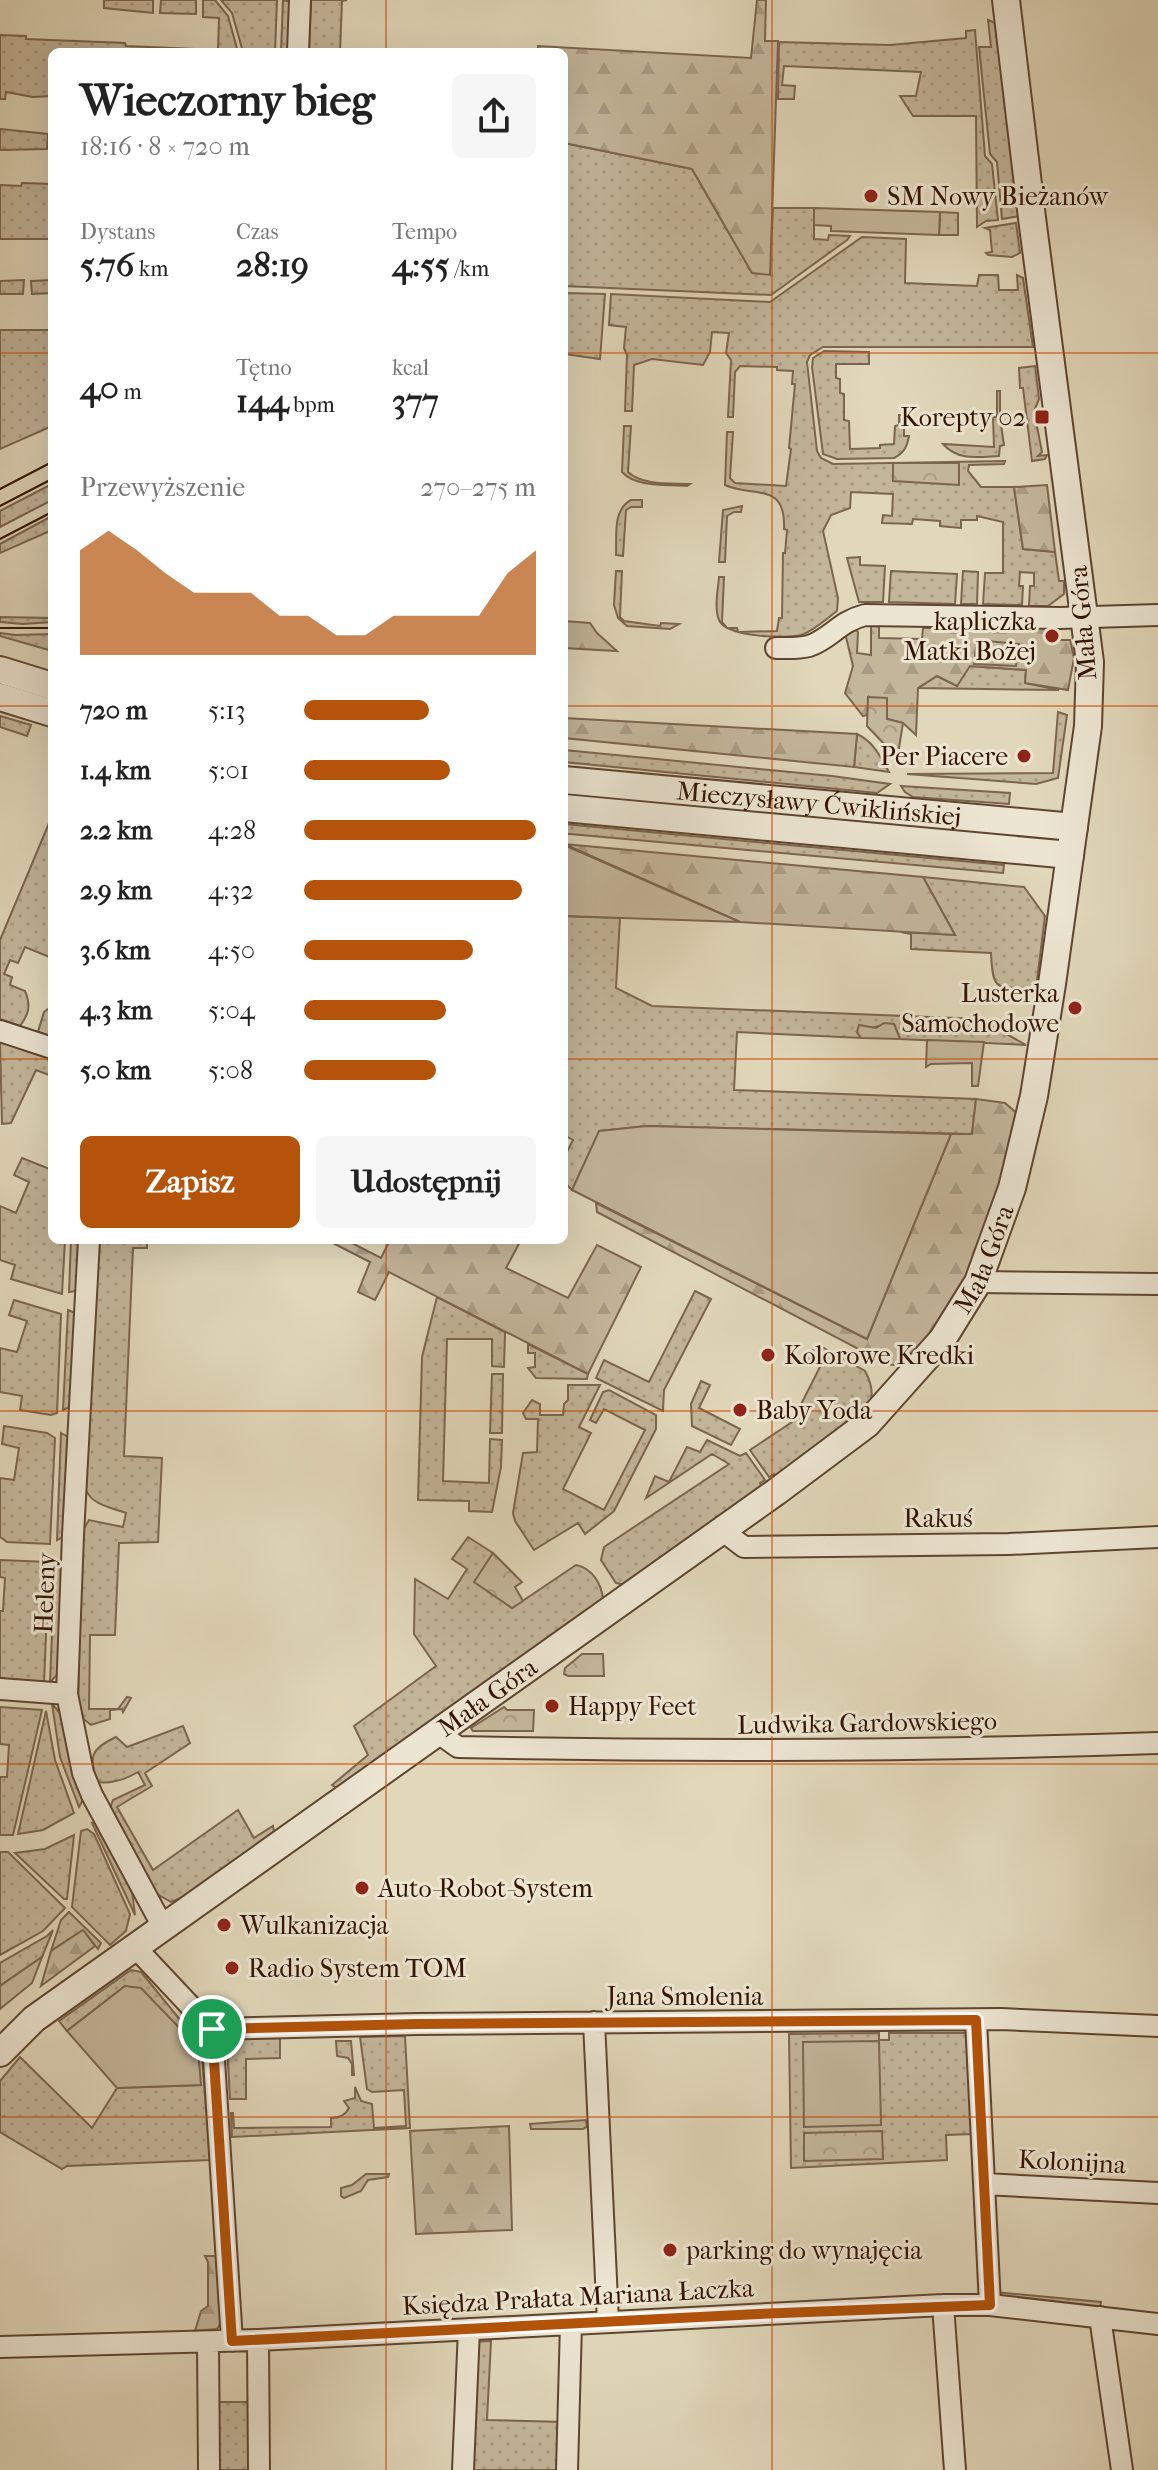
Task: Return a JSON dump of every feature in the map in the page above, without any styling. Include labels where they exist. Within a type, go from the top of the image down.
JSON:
[{"type":"street","points":[[298,48],[300,0]]},
{"type":"street","name":"Mała Góra","points":[[0,2053],[34,2019],[723,1531],[867,1424],[942,1340],[978,1282],[1012,1188],[1034,1096],[1088,726],[1090,662],[1006,0]]},
{"type":"street","points":[[776,648],[809,646],[839,625],[865,615],[1060,618],[1158,615]]},
{"type":"street","points":[[0,670],[48,685]]},
{"type":"street","points":[[0,697],[48,712]]},
{"type":"street","name":"Mieczysławy Ćwiklińskiej","points":[[568,780],[1074,827]]},
{"type":"street","name":"Mieczysławy Ćwiklińskiej","points":[[568,808],[1070,855]]},
{"type":"street","points":[[0,1031],[48,1047]]},
{"type":"street","name":"Heleny","points":[[89,1244],[67,1694],[83,1773],[92,1795],[163,1927]]},
{"type":"street","points":[[978,1282],[1158,1284]]},
{"type":"street","name":"Rakuś","points":[[723,1531],[744,1547],[1009,1544],[1158,1537]]},
{"type":"street","points":[[0,1689],[67,1694]]},
{"type":"street","name":"Ludwika Gardowskiego","points":[[437,1732],[458,1747],[655,1751],[1028,1748],[1158,1743]]},
{"type":"street","points":[[135,1947],[212,2029],[232,2341]]},
{"type":"street","points":[[976,2020],[990,2305]]},
{"type":"street","name":"Jana Smolenia","points":[[212,2029],[594,2022],[976,2020],[1158,2026]]},
{"type":"street","points":[[594,2022],[608,2322]]},
{"type":"street","name":"Kolonijna","points":[[984,2184],[1158,2193]]},
{"type":"street","points":[[943,2305],[955,2470]]},
{"type":"street","name":"Księdza Prałata Mariana Łaczka","points":[[0,2347],[258,2340],[943,2305],[990,2305],[1158,2324]]},
{"type":"street","points":[[1100,2317],[1122,2470]]},
{"type":"street","points":[[567,2470],[571,2324]]},
{"type":"street","points":[[463,2470],[469,2329]]},
{"type":"street","points":[[258,2340],[259,2470]]},
{"type":"street","points":[[208,2342],[209,2470]]},
{"type":"green space","points":[[104,0],[153,0],[153,13],[104,8]]},
{"type":"green space","points":[[161,0],[196,0],[196,14],[160,13]]},
{"type":"green space","points":[[203,0],[215,0],[228,16],[237,48],[218,48],[219,18],[203,17]]},
{"type":"green space","points":[[221,0],[277,0],[275,48],[242,48],[232,13]]},
{"type":"green space","points":[[283,0],[292,2],[290,48],[281,48]]},
{"type":"green space","points":[[311,0],[347,0],[342,1],[340,48],[309,48]]},
{"type":"green space","points":[[757,0],[766,0],[765,41],[778,41],[770,275],[752,273],[692,169],[568,144],[568,48],[538,46],[751,58]]},
{"type":"green space","points":[[988,20],[998,24],[1020,216],[1002,219],[997,162],[990,154],[979,47],[991,47]]},
{"type":"green space","points":[[975,30],[985,156],[992,164],[998,220],[986,221],[977,227],[976,116],[913,116],[900,96],[916,96],[921,72],[784,66],[782,85],[795,86],[794,99],[778,99],[779,42],[890,45],[966,38],[966,31]]},
{"type":"green space","points":[[0,35],[125,43],[126,46],[172,48],[48,48],[48,96],[6,92],[5,99],[0,99]]},
{"type":"green space","points":[[0,129],[48,134],[47,149],[0,150]]},
{"type":"green space","points":[[568,144],[692,169],[752,273],[770,274],[773,208],[814,208],[814,239],[828,240],[829,235],[850,236],[771,295],[568,286]]},
{"type":"green space","points":[[22,183],[48,184],[48,239],[0,239],[0,185],[21,186]]},
{"type":"green space","points":[[814,208],[940,212],[939,235],[831,231],[831,226],[814,225]]},
{"type":"green space","points":[[940,212],[958,213],[958,235],[939,235]]},
{"type":"green space","points":[[1016,223],[1020,253],[1012,257],[988,255],[986,253],[992,252],[990,230],[985,228]]},
{"type":"green space","points":[[862,237],[906,239],[905,283],[977,286],[979,275],[998,275],[999,290],[1018,290],[1017,275],[1023,278],[1033,347],[823,347],[810,355],[807,362],[817,451],[821,458],[833,464],[1005,461],[1004,464],[969,465],[968,471],[981,487],[1014,487],[1023,549],[1055,552],[1059,581],[1064,581],[1064,594],[1048,606],[1029,606],[1034,573],[1020,572],[1022,605],[983,604],[985,573],[1003,573],[1003,522],[977,516],[977,520],[961,520],[961,528],[940,526],[940,521],[913,519],[912,524],[882,523],[883,515],[892,516],[893,494],[851,492],[850,508],[831,515],[823,531],[838,598],[837,611],[801,635],[782,637],[739,632],[777,631],[779,618],[782,618],[783,553],[787,530],[784,529],[780,504],[774,497],[725,485],[727,432],[733,432],[730,478],[735,483],[786,486],[795,384],[792,384],[793,371],[777,370],[777,367],[740,366],[735,372],[733,417],[728,417],[731,360],[726,353],[729,333],[712,332],[710,352],[703,365],[652,359],[634,365],[632,411],[625,411],[626,327],[609,325],[611,294],[770,302]]},
{"type":"green space","points":[[24,280],[23,294],[0,294],[0,281]]},
{"type":"green space","points":[[48,280],[48,293],[32,294],[31,281]]},
{"type":"green space","points":[[568,293],[605,294],[600,359],[568,355]]},
{"type":"green space","points":[[0,330],[48,330],[48,428],[0,449]]},
{"type":"green space","points":[[824,351],[869,352],[869,364],[836,364],[840,393],[844,394],[844,420],[849,421],[850,449],[894,444],[895,426],[899,425],[899,415],[904,415],[904,436],[909,436],[904,449],[897,456],[837,459],[823,454],[812,367],[813,358]]},
{"type":"green space","points":[[1035,366],[1039,399],[1034,411],[1042,452],[1038,456],[1047,455],[1045,459],[1032,461],[1019,368]]},
{"type":"green space","points":[[997,391],[1000,391],[1004,445],[1000,446],[999,456],[969,457],[955,453],[943,444],[994,447],[993,417],[997,417]]},
{"type":"green space","points":[[624,426],[631,426],[628,472],[649,482],[690,484],[644,483],[622,472]]},
{"type":"green space","points":[[893,463],[959,463],[959,485],[893,481]]},
{"type":"green space","points":[[1047,485],[1055,552],[1023,549],[1014,487]]},
{"type":"green space","points":[[48,486],[48,502],[0,527],[0,511]]},
{"type":"green space","points":[[631,500],[642,500],[642,507],[626,510],[623,556],[616,555],[618,517]]},
{"type":"green space","points":[[742,506],[741,512],[727,516],[725,562],[719,562],[723,510]]},
{"type":"green space","points":[[48,518],[48,532],[0,553],[0,544]]},
{"type":"green space","points":[[860,557],[860,565],[885,566],[883,602],[859,602],[847,558]]},
{"type":"green space","points":[[616,571],[622,571],[620,617],[624,621],[660,626],[661,623],[679,624],[670,629],[627,626],[618,618],[614,605]]},
{"type":"green space","points":[[891,571],[957,574],[955,604],[889,602]]},
{"type":"green space","points":[[963,571],[978,572],[977,604],[961,604]]},
{"type":"green space","points":[[719,577],[724,577],[722,622],[726,627],[719,620],[717,610]]},
{"type":"green space","points":[[0,617],[48,618],[48,622],[0,622]]},
{"type":"green space","points":[[568,621],[590,623],[617,651],[568,648]]},
{"type":"green space","points":[[871,625],[879,627],[879,638],[922,639],[923,628],[1049,628],[1049,640],[1070,640],[1074,658],[1068,690],[1025,683],[1026,670],[970,666],[957,686],[937,676],[918,688],[916,735],[903,723],[887,719],[886,713],[869,697],[867,715],[863,716],[845,693],[853,666],[845,633],[854,627],[858,632],[857,653],[871,655]]},
{"type":"green space","points":[[0,633],[48,634],[48,650],[0,636]]},
{"type":"green space","points":[[977,640],[1019,644],[1016,666],[974,664]]},
{"type":"green space","points":[[969,666],[1026,670],[1025,683],[1059,690],[918,688],[937,676],[957,686]]},
{"type":"green space","points":[[868,697],[887,698],[887,719],[903,723],[899,748],[888,748],[867,726]]},
{"type":"green space","points":[[1058,712],[1067,715],[1058,778],[1036,784],[907,774],[1053,773]]},
{"type":"green space","points":[[0,716],[31,725],[27,736],[0,727]]},
{"type":"green space","points":[[568,718],[857,734],[854,767],[568,738]]},
{"type":"green space","points":[[857,734],[872,745],[889,772],[854,767]]},
{"type":"green space","points":[[568,750],[890,784],[877,793],[568,762]]},
{"type":"green space","points":[[901,786],[1010,793],[1009,804],[913,797]]},
{"type":"green space","points":[[568,787],[1008,828],[1007,842],[568,800]]},
{"type":"green space","points":[[568,824],[1004,865],[1003,873],[568,834]]},
{"type":"green space","points":[[48,826],[48,956],[25,947],[18,963],[10,960],[4,974],[12,977],[10,985],[25,991],[27,996],[28,1009],[20,1026],[0,1019],[0,940]]},
{"type":"green space","points":[[568,844],[923,877],[955,935],[740,922]]},
{"type":"green space","points":[[568,847],[740,922],[568,916]]},
{"type":"green space","points":[[923,877],[1024,887],[1045,916],[1036,988],[1000,986],[993,976],[991,953],[911,949],[911,934],[901,932],[955,935]]},
{"type":"green space","points":[[568,916],[620,918],[616,988],[652,1006],[980,1019],[1026,1045],[900,1039],[894,1024],[857,1032],[861,1038],[737,1032],[734,1090],[976,1099],[972,1134],[647,1126],[600,1131],[572,1190],[568,1186],[568,1150],[573,1140],[568,1137]]},
{"type":"green space","points":[[48,1009],[48,1036],[38,1032],[44,1012]]},
{"type":"green space","points":[[884,1023],[894,1024],[900,1039],[861,1038],[857,1032],[859,1025],[876,1028]]},
{"type":"green space","points":[[927,1040],[984,1042],[978,1086],[972,1086],[972,1063],[931,1064],[926,1067]]},
{"type":"green space","points":[[0,1042],[47,1056],[48,1059],[48,1075],[36,1070],[11,1123],[2,1124]]},
{"type":"green space","points":[[976,1099],[1005,1103],[1019,1115],[1008,1168],[958,1296],[912,1361],[901,1366],[887,1364],[597,1212],[596,1203],[867,1339],[951,1134],[972,1134]]},
{"type":"green space","points":[[647,1126],[951,1134],[867,1339],[572,1190],[599,1131]]},
{"type":"green space","points":[[22,1158],[48,1168],[48,1244],[65,1244],[62,1294],[11,1279],[15,1265],[0,1260],[0,1206],[16,1213],[29,1182],[14,1175]]},
{"type":"green space","points":[[71,1244],[79,1244],[76,1291],[69,1292]]},
{"type":"green space","points":[[99,1244],[147,1244],[147,1248],[133,1248],[124,1456],[162,1458],[158,1542],[119,1543],[115,1635],[90,1635],[89,1709],[118,1709],[127,1697],[131,1698],[123,1712],[122,1709],[110,1710],[110,1719],[91,1725],[81,1717],[78,1707],[82,1532],[89,1520],[123,1527],[126,1513],[98,1503],[86,1490]]},
{"type":"green space","points":[[335,1244],[354,1244],[381,1258],[388,1244],[519,1244],[506,1268],[568,1298],[597,1245],[641,1267],[588,1374],[389,1272],[375,1300],[358,1292],[370,1262]]},
{"type":"green space","points":[[695,1291],[711,1299],[664,1390],[663,1411],[596,1378],[604,1360],[649,1382]]},
{"type":"green space","points":[[437,1297],[505,1332],[504,1367],[492,1366],[492,1339],[447,1339],[443,1481],[489,1483],[490,1439],[502,1440],[501,1467],[492,1512],[469,1511],[469,1501],[418,1500],[422,1357]]},
{"type":"green space","points":[[14,1300],[61,1314],[57,1413],[51,1415],[20,1410],[22,1396],[0,1392],[0,1348],[17,1352],[27,1321],[9,1315]]},
{"type":"green space","points":[[68,1310],[75,1313],[71,1406],[63,1410]]},
{"type":"green space","points":[[528,1344],[588,1374],[587,1379],[536,1378],[528,1368],[535,1367],[535,1353],[528,1353]]},
{"type":"green space","points":[[822,1347],[865,1371],[871,1389],[868,1407],[839,1435],[776,1478],[774,1474],[769,1477],[750,1450],[792,1422],[821,1365],[809,1359],[813,1350]]},
{"type":"green space","points":[[492,1374],[503,1374],[502,1433],[490,1433]]},
{"type":"green space","points":[[701,1381],[710,1385],[699,1408],[740,1429],[731,1445],[692,1426],[691,1404]]},
{"type":"green space","points":[[568,1385],[600,1385],[579,1427],[591,1433],[563,1489],[604,1510],[645,1430],[604,1409],[596,1423],[590,1420],[603,1392],[609,1390],[656,1415],[656,1429],[614,1511],[585,1534],[578,1523],[534,1550],[513,1513],[523,1453],[537,1452],[538,1419],[526,1419],[523,1413],[532,1400],[540,1404],[540,1415],[563,1415],[564,1404],[568,1400]]},
{"type":"green space","points":[[4,1426],[47,1433],[55,1438],[50,1544],[7,1542],[0,1537],[0,1478],[14,1480],[19,1448],[2,1444]]},
{"type":"green space","points":[[61,1433],[70,1438],[65,1536],[57,1540]]},
{"type":"green space","points":[[707,1440],[740,1456],[746,1453],[765,1480],[760,1483],[763,1488],[626,1585],[616,1583],[601,1560],[604,1547],[729,1464],[712,1454],[646,1498],[655,1476],[669,1482],[687,1447],[700,1452]]},
{"type":"green space","points":[[468,1537],[493,1553],[475,1582],[512,1608],[576,1565],[587,1569],[595,1578],[603,1600],[337,1788],[332,1785],[368,1755],[354,1726],[436,1666],[414,1634],[415,1579],[448,1599],[467,1569],[452,1559]]},
{"type":"green space","points":[[493,1553],[522,1582],[515,1587],[523,1601],[512,1608],[474,1582]]},
{"type":"green space","points":[[55,1559],[63,1564],[58,1670],[50,1682]]},
{"type":"green space","points":[[0,1560],[49,1562],[44,1684],[0,1681],[0,1611],[3,1611],[5,1578],[0,1577]]},
{"type":"green space","points":[[582,1654],[603,1654],[604,1676],[564,1674],[565,1668]]},
{"type":"green space","points":[[52,1704],[61,1714],[72,1768],[84,1798],[79,1807],[60,1757]]},
{"type":"green space","points":[[0,1707],[42,1710],[13,1835],[0,1835],[0,1777],[7,1777],[9,1745],[0,1744]]},
{"type":"green space","points":[[504,1707],[507,1710],[534,1710],[533,1731],[473,1731],[471,1728]]},
{"type":"green space","points":[[46,1711],[55,1760],[74,1813],[43,1830],[18,1834]]},
{"type":"green space","points":[[183,1726],[190,1743],[145,1773],[152,1786],[117,1807],[153,1870],[238,1810],[254,1838],[273,1826],[274,1832],[186,1896],[171,1902],[157,1894],[110,1808],[113,1800],[145,1785],[138,1772],[118,1780],[97,1782],[93,1760],[96,1750],[116,1737],[127,1747]]},
{"type":"green space","points":[[92,1823],[96,1823],[132,1891],[135,1915]]},
{"type":"green space","points":[[87,1829],[94,1834],[130,1914],[126,1931],[110,1945],[72,1907],[81,1831]]},
{"type":"green space","points":[[74,1835],[67,1899],[64,1899],[15,1853],[45,1849]]},
{"type":"green space","points":[[0,1852],[8,1852],[65,1908],[43,1931],[0,1955]]},
{"type":"green space","points":[[69,1912],[101,1943],[98,1949],[83,1930],[51,1951],[61,1920]]},
{"type":"green space","points":[[53,1930],[42,1957],[0,1986],[0,1963]]},
{"type":"green space","points":[[83,1930],[95,1946],[41,1986],[51,1951]]},
{"type":"green space","points":[[42,1957],[32,1983],[0,2009],[0,1986]]},
{"type":"green space","points":[[131,1970],[141,1972],[195,2038],[202,2055],[210,2160],[67,2166],[62,2169],[0,2132],[0,2081],[20,2057],[92,2128],[117,2088],[201,2085],[125,1986],[67,2031],[59,2021]]},
{"type":"green space","points":[[125,1986],[141,1988],[192,2041],[198,2050],[201,2085],[117,2088],[67,2031]]},
{"type":"green space","points":[[879,2033],[879,2040],[889,2040],[889,2033],[966,2033],[972,2134],[946,2135],[947,2160],[791,2168],[789,2034]]},
{"type":"green space","points":[[405,2036],[410,2128],[232,2137],[231,2113],[234,2128],[331,2127],[331,2118],[342,2116],[349,2108],[344,2101],[355,2098],[355,2087],[361,2101],[372,2104],[374,2128],[406,2126],[404,2090],[372,2092],[367,2089],[360,2037]]},
{"type":"green space","points":[[280,2038],[280,2058],[246,2059],[246,2099],[230,2099],[227,2045],[233,2039]]},
{"type":"green space","points":[[336,2041],[351,2041],[354,2075],[348,2058],[337,2056]]},
{"type":"green space","points":[[879,2041],[881,2125],[804,2127],[803,2042]]},
{"type":"green space","points":[[586,2120],[587,2127],[583,2129],[531,2129],[530,2124]]},
{"type":"green space","points":[[509,2126],[512,2230],[416,2234],[410,2131]]},
{"type":"green space","points":[[882,2131],[883,2159],[804,2161],[804,2133]]},
{"type":"green space","points":[[366,2174],[389,2174],[388,2177],[368,2180],[361,2191],[344,2198],[341,2196],[341,2188],[352,2185]]},
{"type":"green space","points":[[205,2256],[217,2256],[221,2323],[217,2329],[195,2331],[201,2311],[208,2306],[208,2262]]},
{"type":"green space","points":[[994,2292],[1101,2302],[1100,2308],[1001,2299]]},
{"type":"green space","points":[[491,2341],[487,2420],[564,2422],[562,2470],[468,2470],[473,2342]]},
{"type":"green space","points":[[215,2402],[250,2402],[251,2470],[216,2470]]},
{"type":"tram line","points":[[0,489],[48,464]]},
{"type":"tram line","points":[[0,506],[48,481]]},
{"type":"tram line","points":[[0,539],[48,514]]},
{"type":"tram line","points":[[0,628],[48,628]]},
{"type":"place","name":"SM Nowy Bieżanów","points":[[871,196]]},
{"type":"place","name":"Korepty 02","points":[[1042,417]]},
{"type":"place","name":"kapliczka Matki Bożej","points":[[1052,636]]},
{"type":"place","name":"Per Piacere","points":[[1024,756]]},
{"type":"place","name":"Lusterka Samochodowe","points":[[1075,1008]]},
{"type":"place","name":"Kolorowe Kredki","points":[[768,1355]]},
{"type":"place","name":"Baby Yoda","points":[[740,1410]]},
{"type":"place","name":"Happy Feet","points":[[552,1706]]},
{"type":"place","name":"Auto-Robot-System","points":[[362,1888]]},
{"type":"place","name":"Wulkanizacja","points":[[224,1925]]},
{"type":"place","name":"Radio System TOM","points":[[232,1968]]},
{"type":"place","name":"parking do wynajęcia","points":[[670,2250]]},
{"type":"route","points":[[976,2020],[990,2305],[232,2341],[212,2029],[417,2024],[976,2020]]}]
